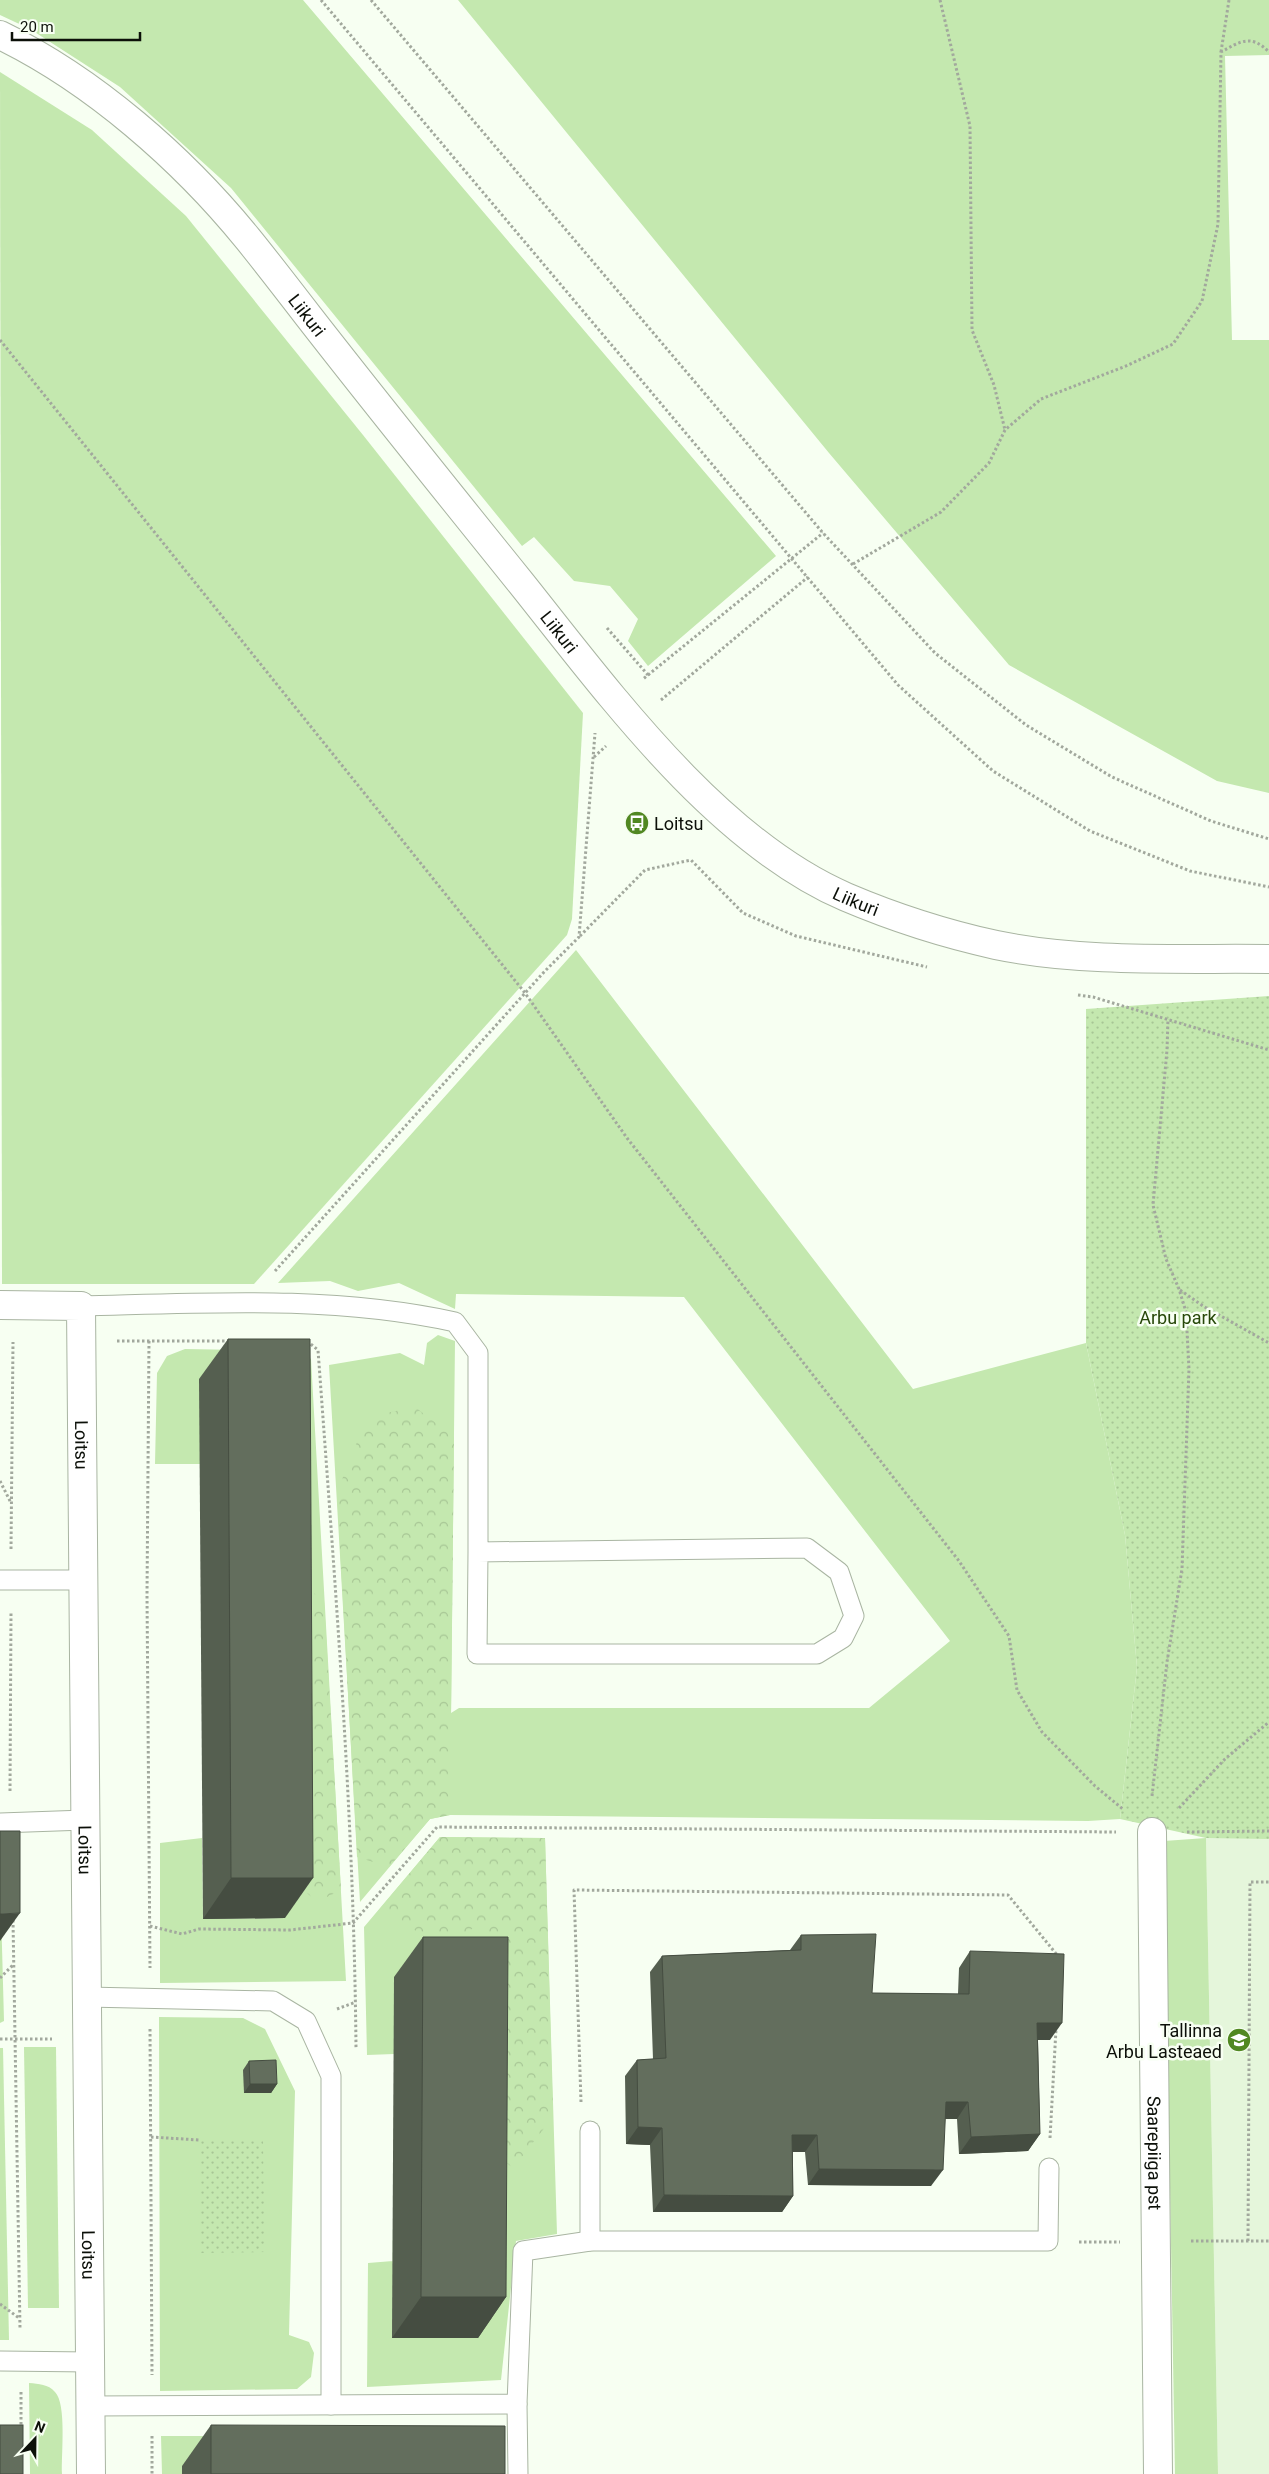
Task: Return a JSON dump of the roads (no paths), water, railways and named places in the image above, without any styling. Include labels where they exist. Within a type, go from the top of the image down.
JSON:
[{"type":"street","name":"Liikuri","points":[[0,35],[42,59],[120,112],[196,183],[246,236],[386,415],[618,701],[704,795],[768,852],[801,874],[846,897],[926,926],[996,945],[1046,952],[1116,956],[1269,959]]},
{"type":"street","points":[[0,1305],[81,1306]]},
{"type":"street","name":"Loitsu","points":[[81,1306],[90,2474]]},
{"type":"street","name":"Saarepiiga pst","points":[[1152,1832],[1158,2474]]},
{"type":"lane","points":[[81,1306],[248,1301],[405,1311],[455,1322],[478,1353],[478,1552],[478,1654],[817,1654],[843,1638],[854,1616],[839,1572],[807,1548],[478,1552]]},
{"type":"lane","points":[[6,1580],[83,1580]]},
{"type":"lane","points":[[5,1823],[85,1820]]},
{"type":"lane","points":[[87,1998],[273,2001],[306,2021],[331,2076],[331,2405]]},
{"type":"lane","points":[[590,2131],[590,2240]]},
{"type":"lane","points":[[518,2474],[517,2404],[523,2251],[590,2240],[1048,2241],[1049,2168]]},
{"type":"lane","points":[[0,2361],[90,2362]]},
{"type":"lane","points":[[90,2406],[517,2404]]},
{"type":"place","name":"Loitsu","points":[[637,823]]},
{"type":"place","name":"Tallinna Arbu Lasteaed","points":[[1239,2040]]},
{"type":"park label","name":"Arbu park","points":[[1178,1317]]}]
